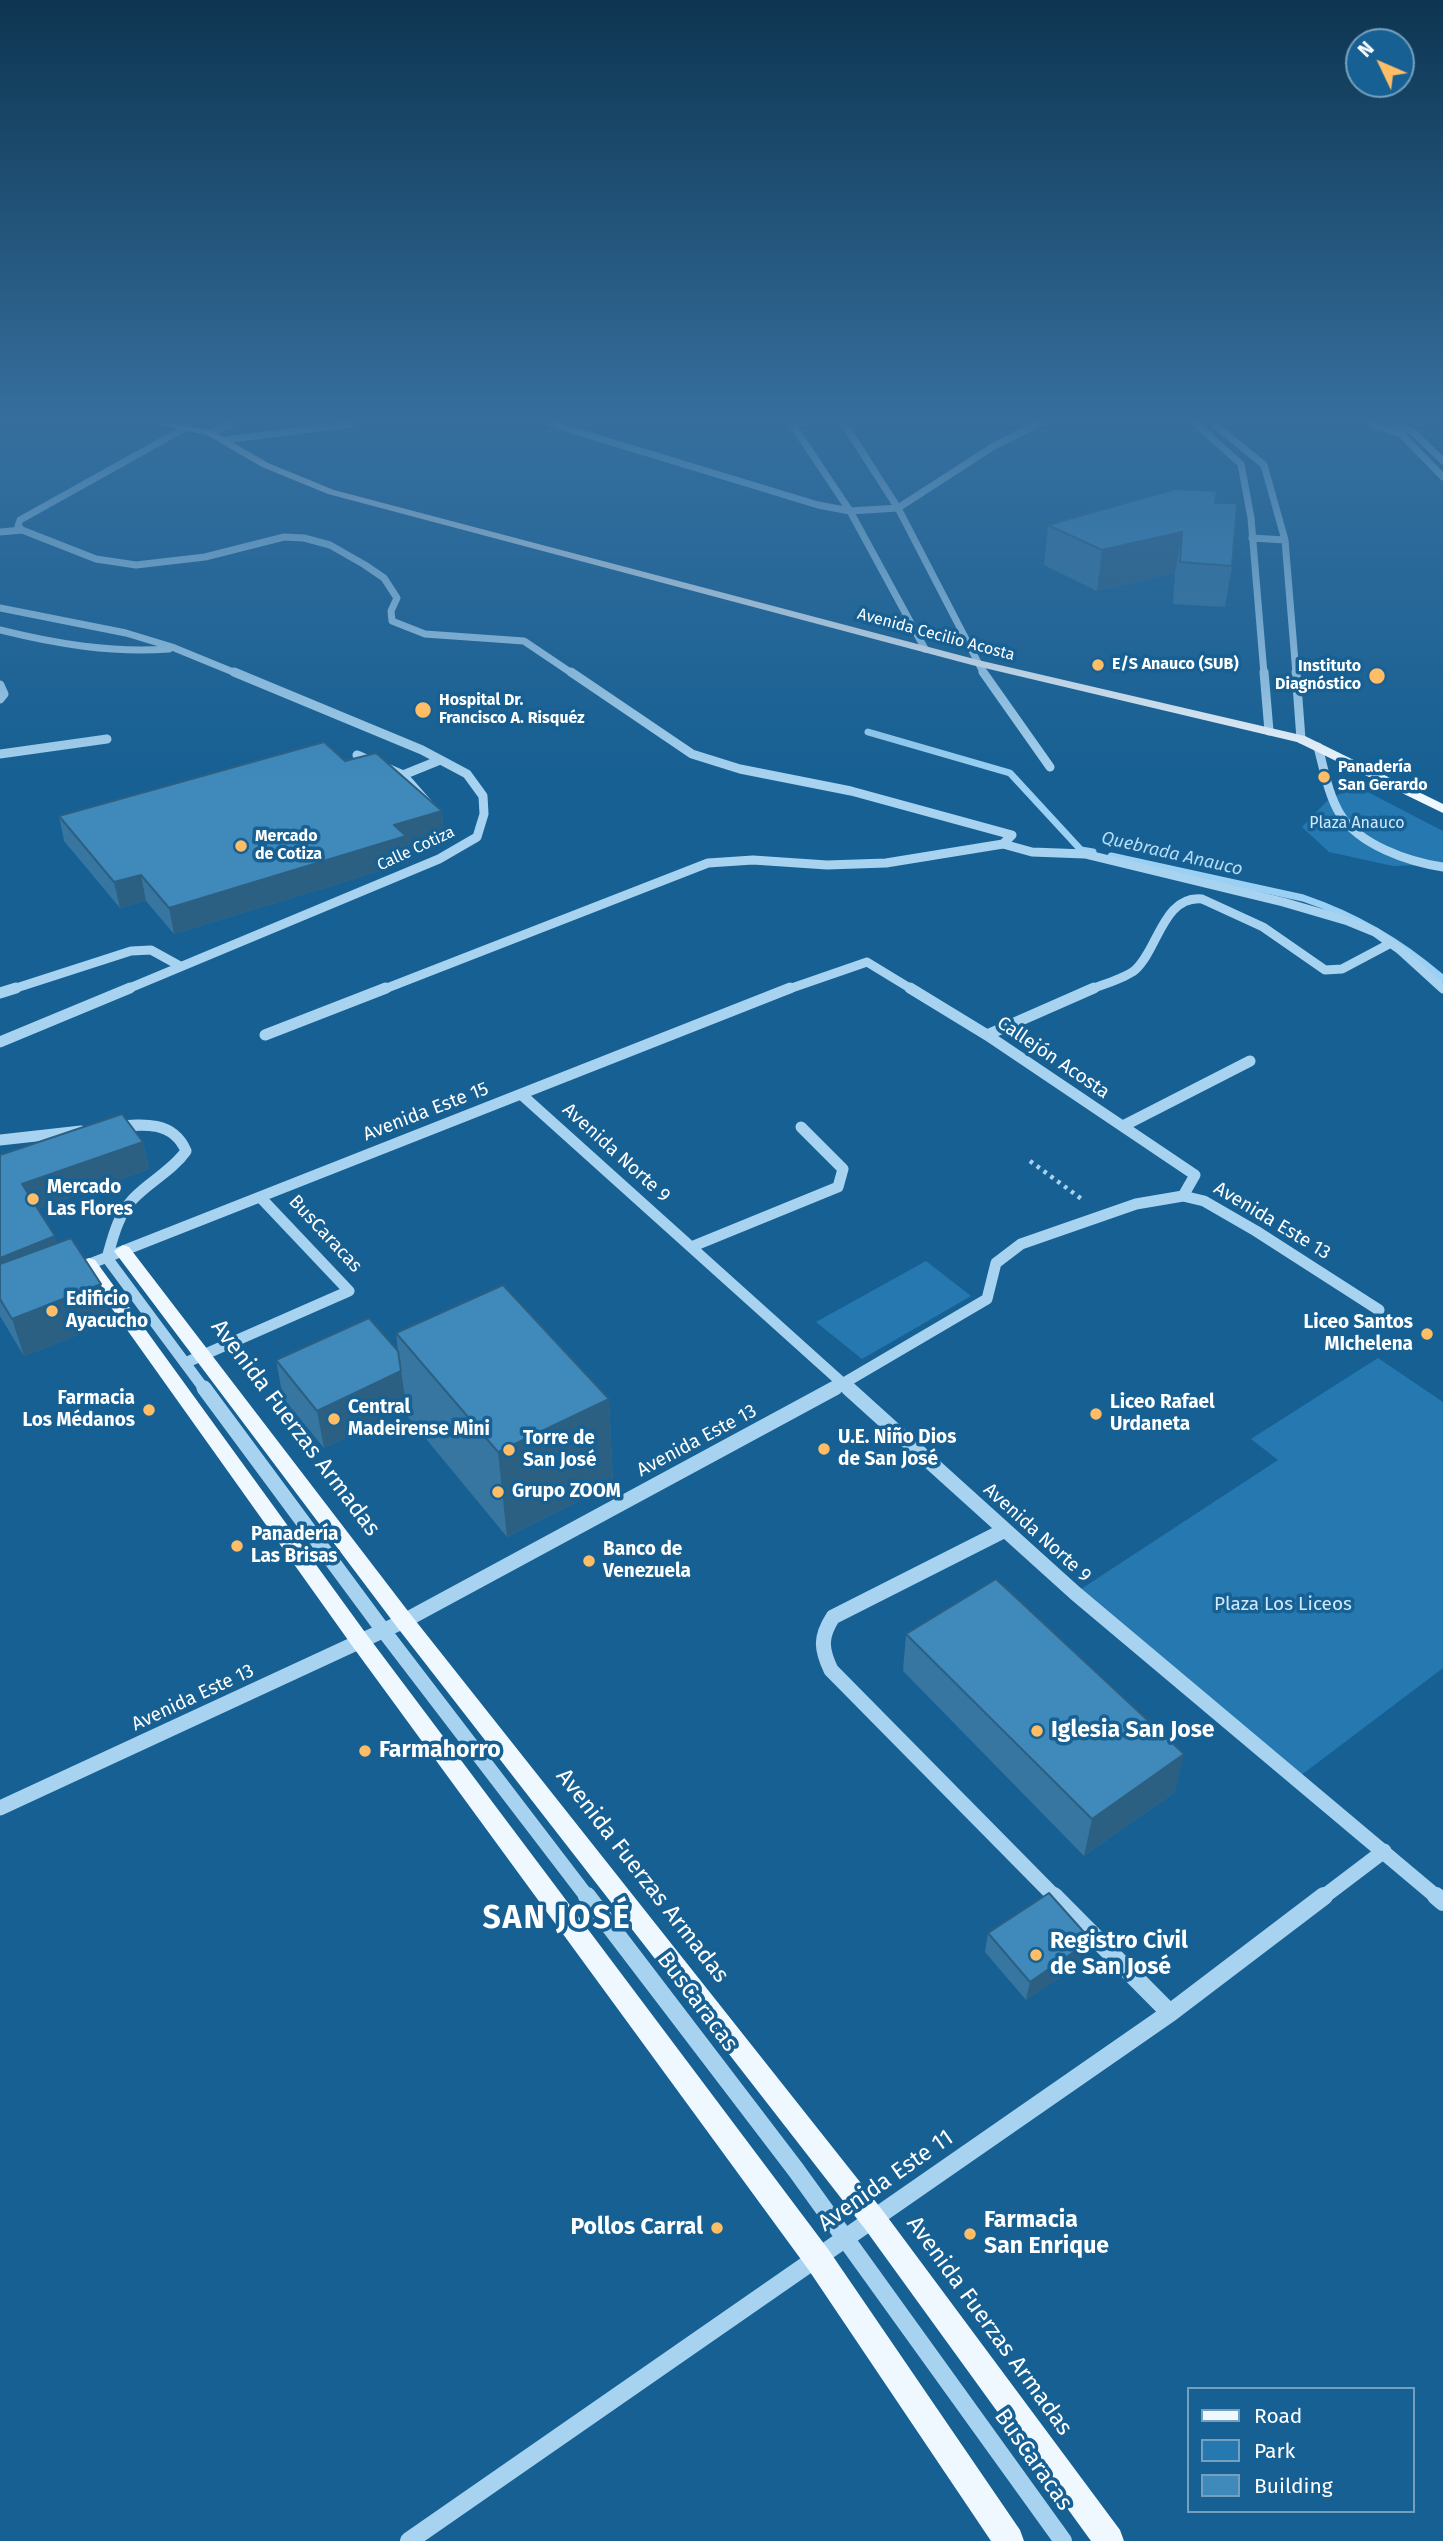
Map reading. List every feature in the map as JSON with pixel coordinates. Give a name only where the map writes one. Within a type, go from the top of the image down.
[{"type":"main road","name":"Avenida Cecilio Acosta","points":[[522,543],[976,663],[1301,739],[1443,809]]},
{"type":"main road","name":"Avenida Fuerzas Armadas","points":[[107,1258],[193,1359],[394,1626],[874,2220],[1109,2541]]},
{"type":"main road","points":[[107,1258],[360,1641],[818,2259],[1009,2541]]},
{"type":"street","points":[[54,543],[96,559],[136,565],[205,557],[262,543]]},
{"type":"street","points":[[323,543],[384,578],[397,598],[391,611],[392,621],[405,627],[425,634],[524,641],[692,754],[740,769],[850,791],[1012,835],[1003,844]]},
{"type":"street","points":[[867,543],[925,649]]},
{"type":"street","points":[[915,543],[976,663],[1050,767]]},
{"type":"street","points":[[1252,543],[1269,731]]},
{"type":"street","points":[[1285,543],[1301,739]]},
{"type":"street","name":"Calle Cotiza","points":[[0,608],[126,633],[176,649],[283,691],[467,774],[483,796],[484,814],[477,837],[439,859],[0,1042]]},
{"type":"street","points":[[0,630],[43,641],[119,653],[176,649]]},
{"type":"street","points":[[0,685],[4,694],[0,699]]},
{"type":"street","points":[[0,754],[107,739]]},
{"type":"street","points":[[1318,747],[1342,817],[1362,835],[1400,855],[1443,867]]},
{"type":"street","points":[[357,755],[403,775],[422,794],[437,816]]},
{"type":"street","points":[[403,775],[440,760]]},
{"type":"street","points":[[265,1035],[708,863],[753,860],[827,865],[886,863],[1003,844],[1032,852],[1085,854],[1283,902],[1348,922],[1375,932],[1391,943],[1443,989]]},
{"type":"street","points":[[987,1035],[1135,970],[1175,907],[1192,898],[1202,899],[1262,927],[1291,944],[1325,970],[1342,969],[1391,943]]},
{"type":"street","points":[[0,993],[131,951],[151,950],[180,966]]},
{"type":"street","name":"Callejón Acosta","points":[[867,962],[987,1035],[1195,1175],[1183,1196]]},
{"type":"street","name":"Avenida Este 15","points":[[64,1274],[818,977],[867,962]]},
{"type":"street","points":[[1123,1126],[1250,1060]]},
{"type":"street","name":"Avenida Norte 9","points":[[522,1095],[1075,1593],[1443,1902]]},
{"type":"street","points":[[106,1128],[146,1123],[161,1126],[175,1133],[184,1143],[186,1152],[178,1163],[132,1199],[119,1221],[107,1258]]},
{"type":"street","points":[[691,1247],[820,1196],[838,1186],[842,1169],[801,1127]]},
{"type":"street","points":[[0,1140],[93,1129]]},
{"type":"street","name":"Avenida Este 13","points":[[0,1808],[394,1626],[843,1384],[987,1299],[996,1263],[1021,1244],[1136,1204],[1183,1196],[1204,1201],[1256,1231],[1379,1310]]},
{"type":"street","name":"BusCaracas","points":[[193,1359],[349,1291],[261,1198]]},
{"type":"street","points":[[1005,1530],[833,1617],[822,1632],[820,1649],[831,1670],[1170,2013]]},
{"type":"street","name":"BusCaracas","points":[[394,1626],[847,2238],[1063,2541]]},
{"type":"street","name":"Avenida Este 11","points":[[409,2541],[1170,2013],[1384,1851]]},
{"type":"path","points":[[1030,1161],[1104,1215]]},
{"type":"green space","name":"Plaza Anauco","points":[[1356,786],[1443,831],[1443,864],[1393,866],[1329,852],[1302,827],[1328,800]]},
{"type":"green space","points":[[926,1261],[971,1296],[862,1359],[816,1322]]},
{"type":"green space","name":"Plaza Los Liceos","points":[[1378,1358],[1443,1402],[1443,1668],[1296,1779],[1075,1593],[1278,1460],[1251,1439]]},
{"type":"building","points":[[1086,543],[1135,543],[1102,550]]},
{"type":"building","points":[[1181,543],[1234,543],[1232,566],[1180,562]]},
{"type":"building","name":"Mercado de Cotiza","points":[[324,742],[345,761],[376,753],[442,811],[394,825],[406,836],[169,908],[141,875],[114,882],[59,816]]},
{"type":"building","points":[[122,1114],[143,1142],[22,1184],[55,1236],[0,1258],[0,1155]]},
{"type":"building","points":[[71,1238],[101,1284],[12,1319],[0,1299],[0,1264]]},
{"type":"building","points":[[503,1285],[609,1399],[498,1452],[396,1333]]},
{"type":"building","points":[[369,1318],[398,1351],[401,1371],[317,1411],[276,1360]]},
{"type":"building","name":"Iglesia San Jose","points":[[996,1579],[1184,1754],[1092,1819],[906,1634]]},
{"type":"building","name":"Registro Civil de San José","points":[[1049,1893],[1091,1940],[1030,1982],[988,1933]]},
{"type":"waterway","name":"Quebrada Anauco","points":[[868,732],[1010,773],[1081,850],[1093,852]]},
{"type":"waterway","name":"Quebrada Anauco","points":[[1111,856],[1303,898],[1323,905],[1377,931],[1411,953],[1443,979]]},
{"type":"place","name":"E/S Anauco (SUB)","points":[[1098,665]]},
{"type":"place","name":"Instituto Diagnóstico","points":[[1377,676]]},
{"type":"place","name":"Hospital Dr. Francisco A. Risquéz","points":[[423,710]]},
{"type":"place","name":"Panadería San Gerardo","points":[[1324,777]]},
{"type":"place","name":"Mercado de Cotiza","points":[[241,846]]},
{"type":"place","name":"Mercado Las Flores","points":[[33,1199]]},
{"type":"place","name":"Edificio Ayacucho","points":[[52,1311]]},
{"type":"place","name":"Liceo Santos MIchelena","points":[[1427,1334]]},
{"type":"place","name":"Farmacia Los Médanos","points":[[149,1410]]},
{"type":"place","name":"Liceo Rafael Urdaneta","points":[[1096,1414]]},
{"type":"place","name":"Central Madeirense Mini","points":[[334,1419]]},
{"type":"place","name":"U.E. Niño Dios de San José","points":[[824,1449]]},
{"type":"place","name":"Torre de San José","points":[[509,1450]]},
{"type":"place","name":"Grupo ZOOM","points":[[498,1492]]},
{"type":"place","name":"Panadería Las Brisas","points":[[237,1546]]},
{"type":"place","name":"Banco de Venezuela","points":[[589,1561]]},
{"type":"place","name":"Iglesia San Jose","points":[[1037,1731]]},
{"type":"place","name":"Farmahorro","points":[[365,1751]]},
{"type":"place","name":"Registro Civil de San José","points":[[1036,1955]]},
{"type":"place","name":"Pollos Carral","points":[[717,2228]]},
{"type":"place","name":"Farmacia San Enrique","points":[[970,2234]]},
{"type":"district","name":"SAN JOSÉ","points":[[557,1919]]}]
